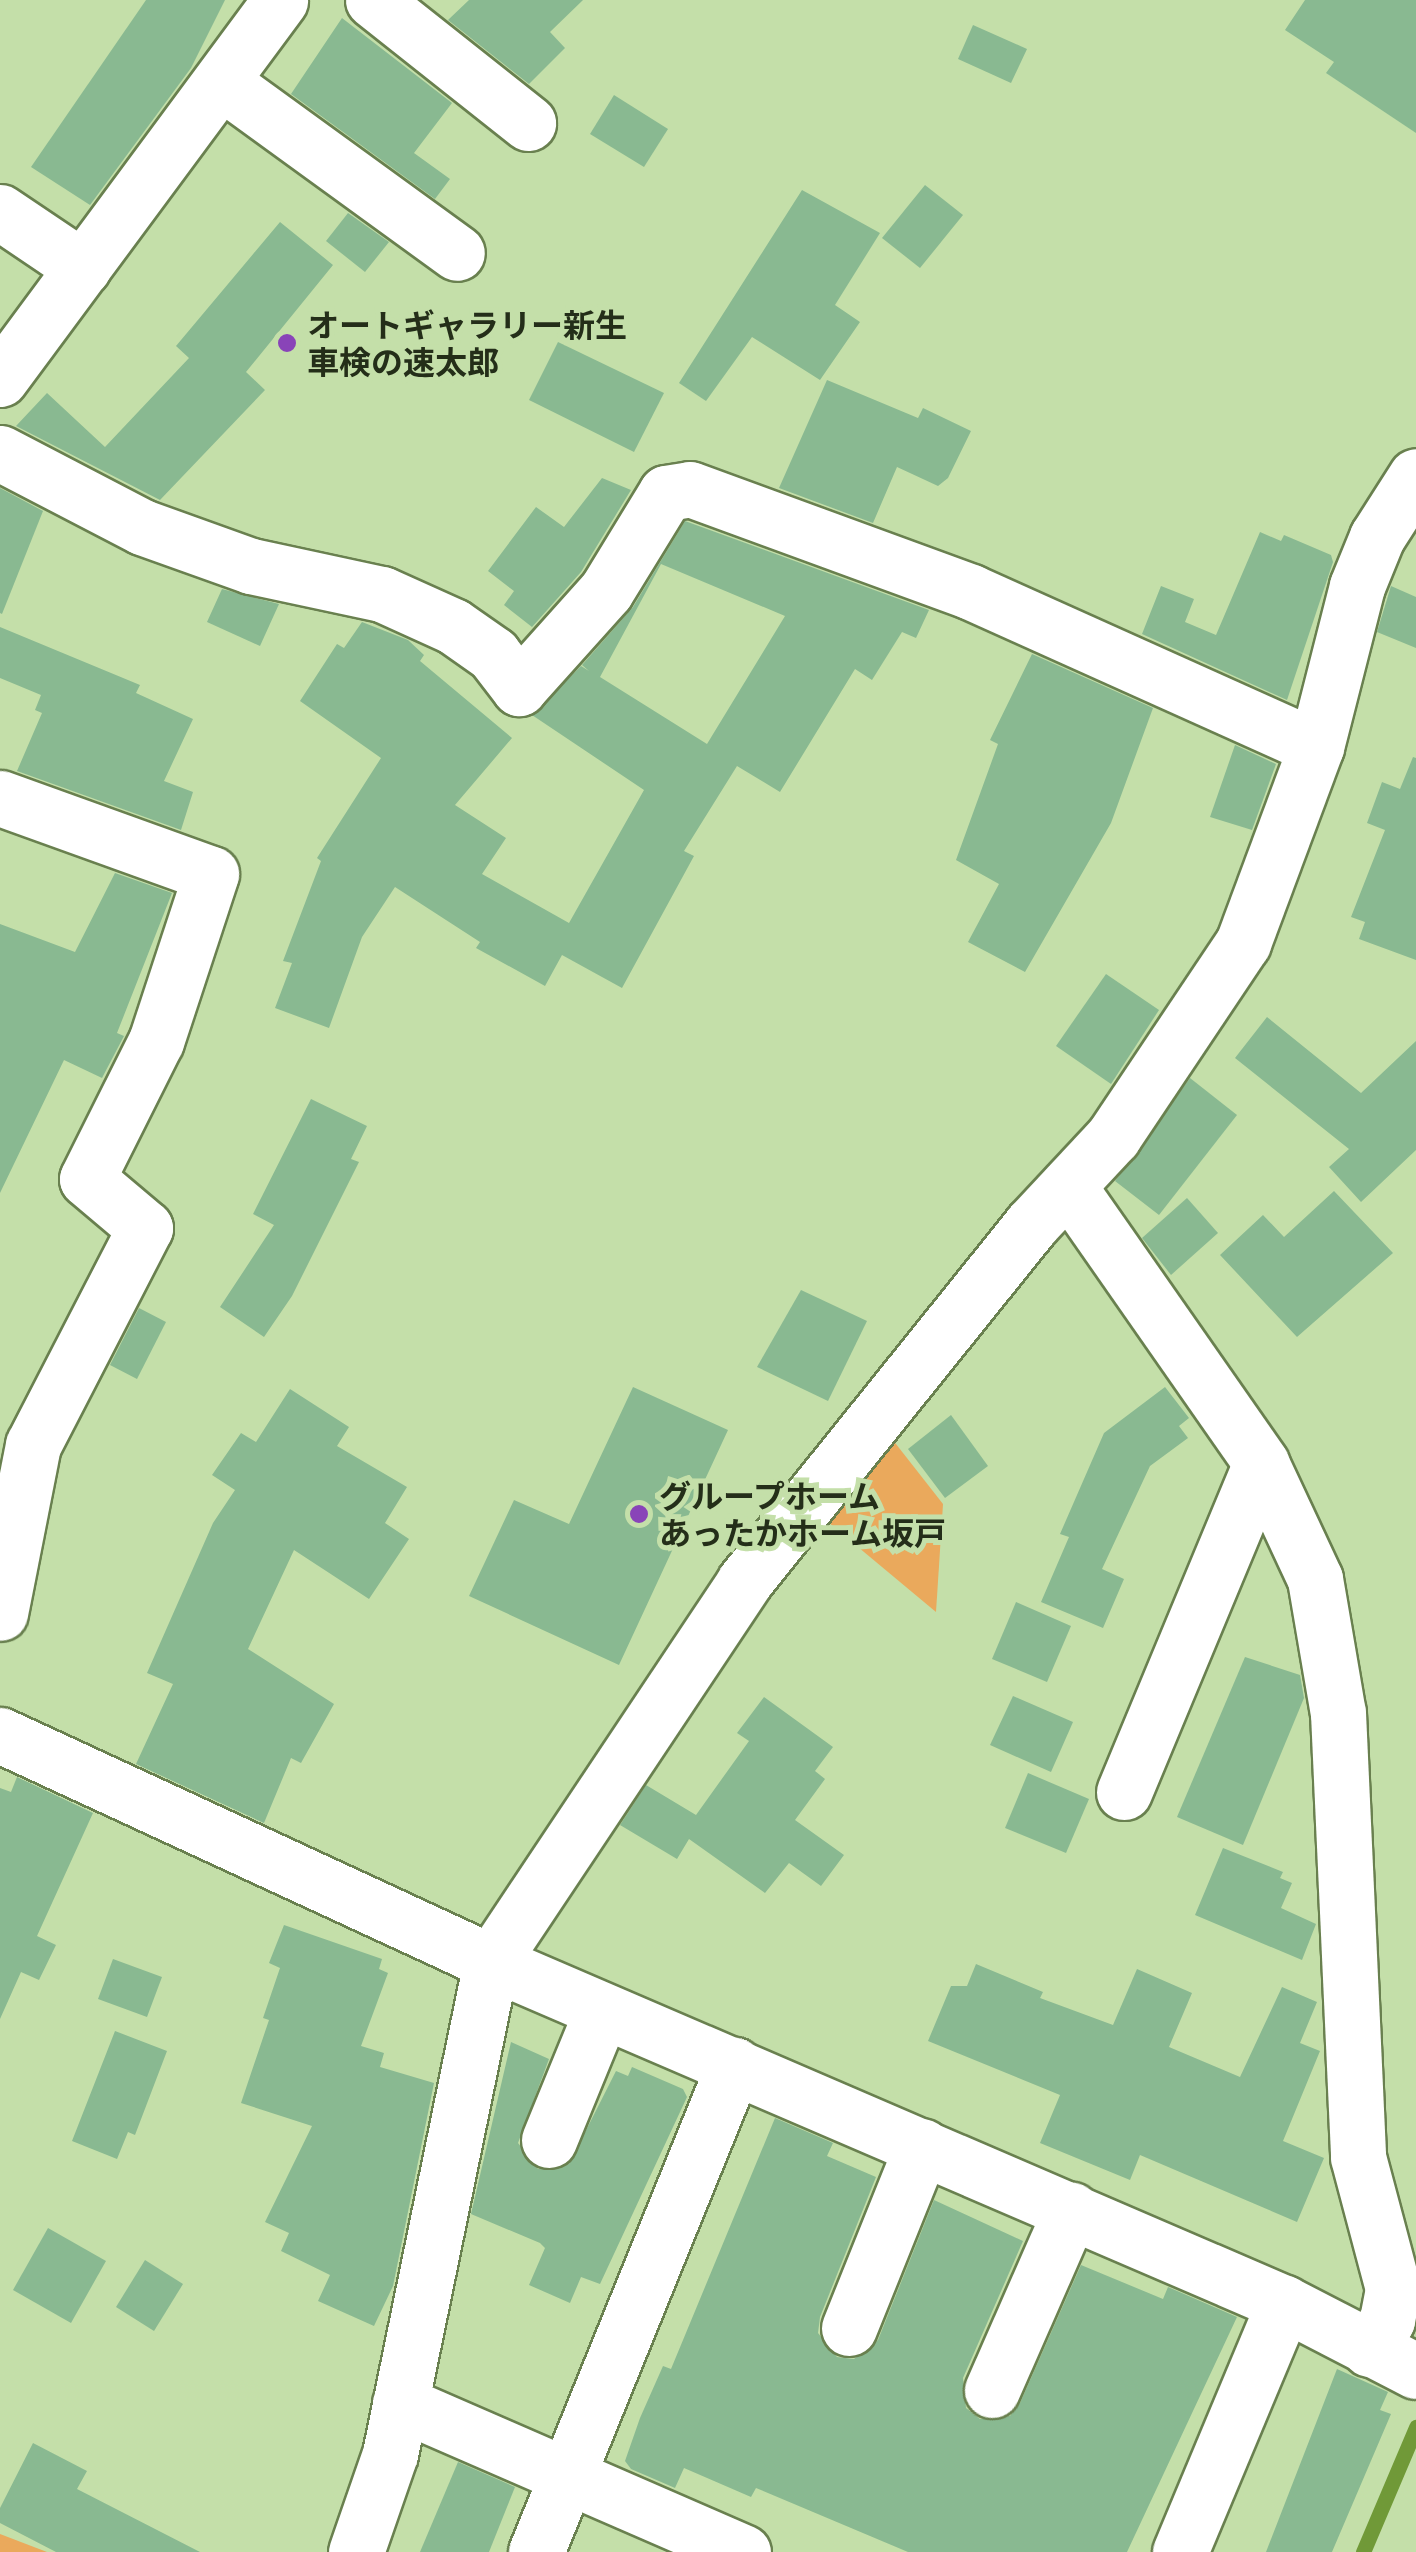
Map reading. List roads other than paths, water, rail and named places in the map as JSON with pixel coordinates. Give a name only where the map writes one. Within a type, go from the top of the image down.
[{"type":"street","points":[[0,379],[280,0]]},
{"type":"street","points":[[374,0],[528,123]]},
{"type":"street","points":[[223,82],[457,253]]},
{"type":"street","points":[[0,212],[84,268]]},
{"type":"street","points":[[0,453],[142,527],[251,566],[382,594],[453,626],[493,654],[519,688],[606,591],[666,493],[690,489],[972,592],[1316,747]]},
{"type":"street","points":[[356,2552],[400,2403],[490,1962],[744,1582],[1068,1186],[1112,1138],[1243,943],[1316,747],[1357,586],[1376,537],[1416,476]]},
{"type":"street","points":[[0,798],[211,874],[156,1041],[87,1179],[145,1228],[34,1445],[0,1613]]},
{"type":"street","points":[[1068,1186],[1262,1462],[1314,1579],[1338,1713],[1351,2092],[1358,2157],[1393,2289],[1386,2320],[1392,2360]]},
{"type":"street","points":[[1124,1792],[1262,1462]]},
{"type":"street","points":[[0,1735],[490,1962],[1284,2304],[1392,2360]]},
{"type":"street","points":[[549,2140],[602,2011]]},
{"type":"street","points":[[536,2552],[734,2065]]},
{"type":"street","points":[[850,2328],[922,2146]]},
{"type":"street","points":[[992,2390],[1071,2210]]},
{"type":"street","points":[[1180,2552],[1284,2304]]},
{"type":"street","points":[[400,2403],[568,2472],[743,2552]]},
{"type":"waterway","points":[[1363,2552],[1416,2427]]},
{"type":"place","name":"オートギャラリー新生 車検の速太郎","points":[[287,343]]},
{"type":"place","name":"グループホーム あったかホーム坂戸","points":[[639,1514]]}]
